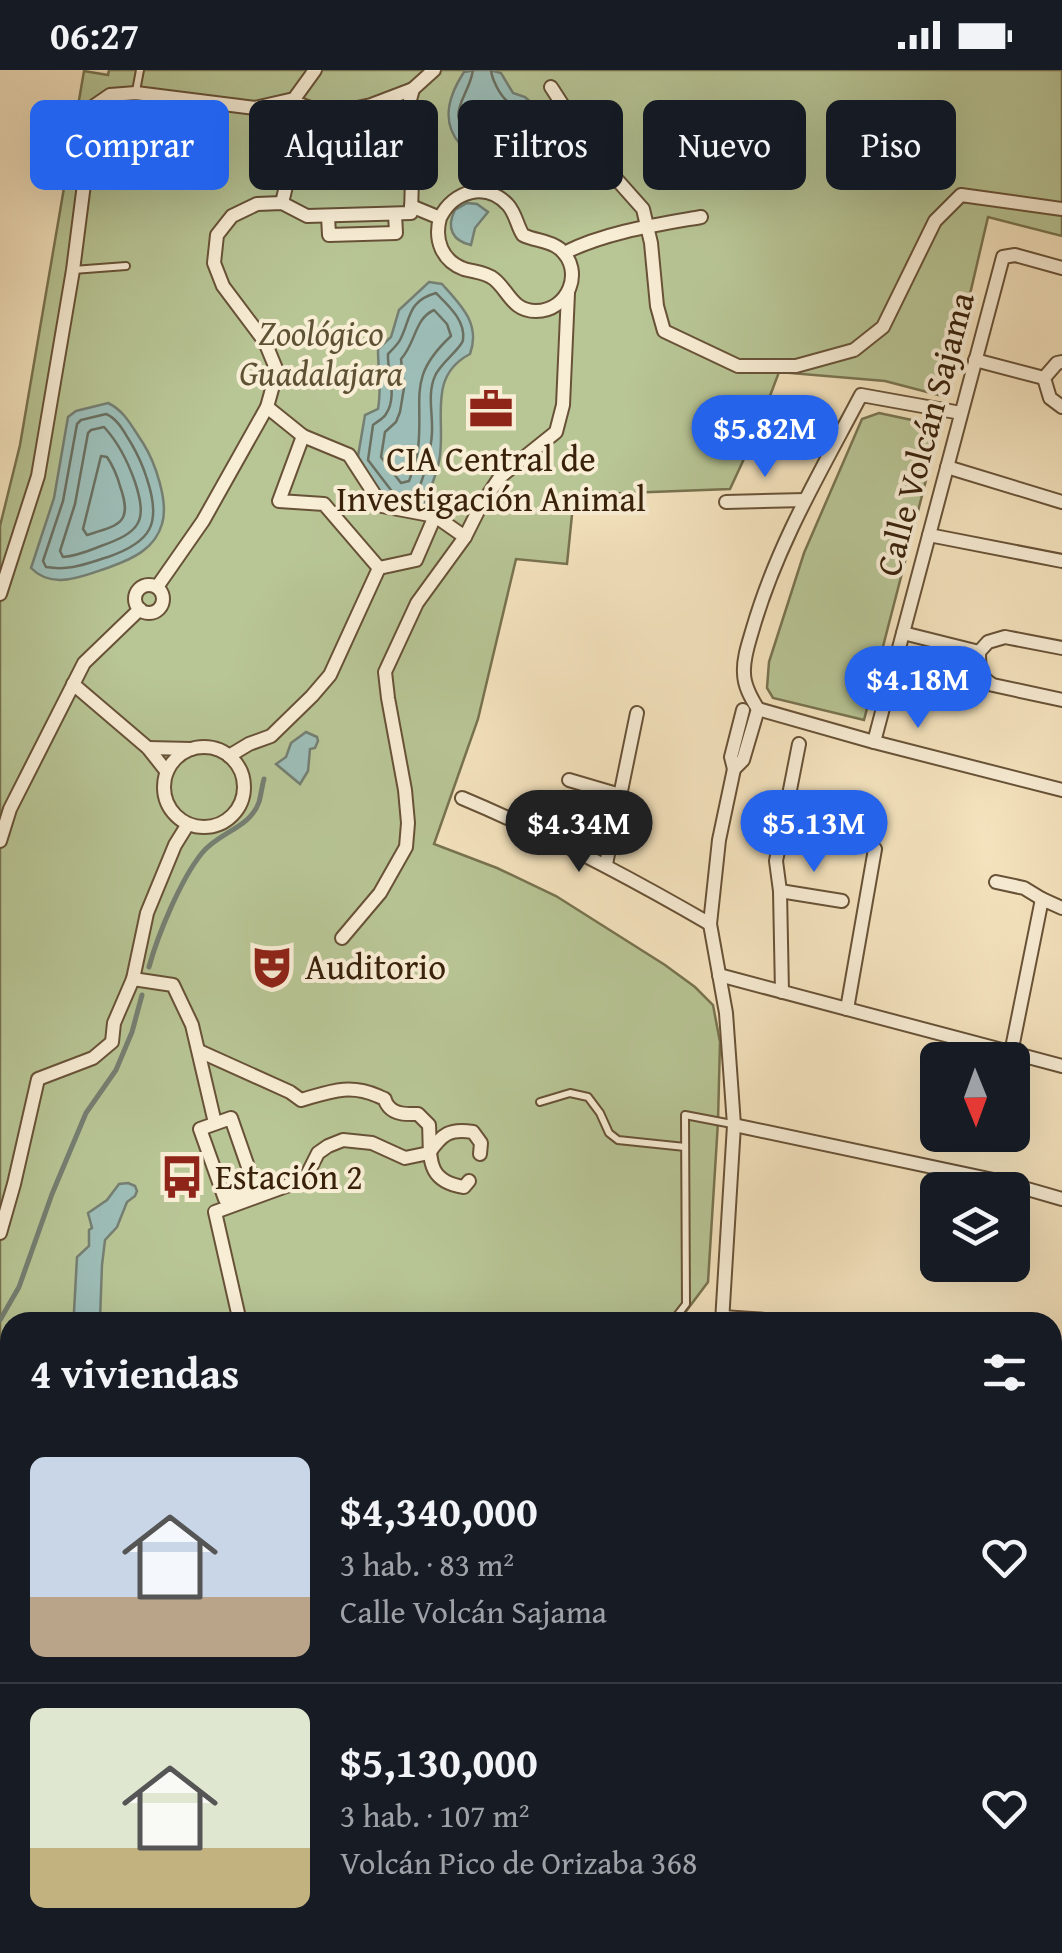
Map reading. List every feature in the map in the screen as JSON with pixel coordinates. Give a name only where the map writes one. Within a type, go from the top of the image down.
[{"type":"street","points":[[0,594],[38,476],[73,270],[94,106],[110,95],[136,93],[255,108],[294,99],[315,70]]},
{"type":"street","points":[[384,100],[413,89],[434,70]]},
{"type":"street","points":[[551,87],[594,156],[643,209],[656,275],[656,306],[664,331],[738,366],[796,366],[854,350],[883,327],[936,221],[960,195],[1062,209]]},
{"type":"street","points":[[157,586],[203,521],[267,407],[278,371],[266,342],[224,286],[214,263],[217,235],[232,216],[257,204],[282,203],[307,216],[411,213],[413,143],[406,111],[413,89]]},
{"type":"street","points":[[282,203],[285,190]]},
{"type":"street","points":[[342,938],[380,893],[406,847],[406,806],[385,672],[418,603],[465,536],[480,507],[500,477],[556,432],[562,405],[572,273],[564,253],[554,245],[524,235],[508,205],[498,196],[478,191],[449,203],[440,218],[438,240],[456,265],[492,276],[520,307],[549,309],[568,292]]},
{"type":"street","points":[[411,206],[440,218]]},
{"type":"street","points":[[564,253],[648,226],[700,217]]},
{"type":"street","name":"Calle Volcán Sajama","points":[[874,742],[1003,256],[1015,255],[1062,268]]},
{"type":"street","points":[[975,360],[1044,378]]},
{"type":"street","points":[[1044,378],[1062,362]]},
{"type":"street","points":[[1044,378],[1050,398],[1062,407]]},
{"type":"street","name":"Calle Volcán Sajama","points":[[710,924],[719,840],[734,769],[731,757],[751,706],[743,671],[746,654],[766,584],[805,500],[862,396],[961,413]]},
{"type":"street","points":[[267,407],[303,436],[349,455],[382,506],[435,516],[465,536]]},
{"type":"street","points":[[303,436],[279,500],[324,504],[380,568]]},
{"type":"street","points":[[947,468],[1062,502]]},
{"type":"street","points":[[726,502],[805,500]]},
{"type":"street","points":[[380,568],[416,560],[435,516]]},
{"type":"street","points":[[929,535],[1062,561]]},
{"type":"street","points":[[230,756],[270,736],[330,675],[380,568]]},
{"type":"street","points":[[148,584],[157,586],[164,598],[161,606],[154,612],[140,609],[137,592],[148,584]]},
{"type":"street","points":[[0,841],[10,809],[84,663],[140,609]]},
{"type":"street","points":[[903,634],[979,652]]},
{"type":"street","points":[[1062,648],[1005,637],[988,642],[979,652],[979,670],[993,686],[1062,700]]},
{"type":"street","points":[[74,684],[148,748],[168,772]]},
{"type":"street","points":[[751,706],[1062,790]]},
{"type":"street","points":[[606,864],[637,712]]},
{"type":"street","points":[[782,992],[776,861],[799,744]]},
{"type":"street","points":[[148,748],[207,748],[230,756],[243,778],[244,790],[234,813],[213,826],[188,824],[178,817],[170,807],[164,784],[174,762],[194,749]]},
{"type":"street","points":[[569,780],[620,796]]},
{"type":"street","points":[[462,798],[606,864],[710,924],[726,1014],[734,1125],[722,1312]]},
{"type":"street","points":[[788,799],[862,813]]},
{"type":"street","points":[[0,1233],[38,1079],[93,1058],[112,1042],[114,1023],[133,979],[147,913],[175,845],[188,824]]},
{"type":"street","points":[[847,1009],[875,849]]},
{"type":"street","points":[[996,882],[1024,888],[1062,908]]},
{"type":"street","points":[[780,890],[842,901]]},
{"type":"street","points":[[1013,1042],[1042,899]]},
{"type":"street","points":[[719,976],[973,1042]]},
{"type":"street","points":[[133,979],[174,985],[200,1051],[215,1123]]},
{"type":"street","points":[[200,1051],[301,1100],[329,1090],[366,1091],[384,1098],[398,1113],[418,1114],[430,1125],[432,1168],[450,1185],[464,1187],[469,1181]]},
{"type":"street","points":[[1030,1057],[1062,1066]]},
{"type":"street","points":[[238,1312],[215,1212],[242,1197],[255,1188],[231,1118],[200,1128],[225,1198],[242,1197],[300,1182],[318,1153],[342,1140],[372,1144],[406,1158],[429,1153],[438,1140],[458,1130],[473,1132],[481,1143],[480,1154]]},
{"type":"street","points":[[734,1125],[1003,1182],[1062,1199]]},
{"type":"lane","points":[[136,93],[140,70]]},
{"type":"lane","points":[[73,270],[126,266]]},
{"type":"lane","points":[[540,1102],[570,1094],[588,1097],[608,1133],[618,1140],[684,1147]]},
{"type":"lane","points":[[680,1312],[686,1304],[685,1116],[734,1125]]},
{"type":"green space","name":"Zoológico Guadalajara","points":[[109,70],[1062,70],[1062,236],[988,217],[946,397],[885,381],[779,372],[730,489],[574,495],[567,564],[516,559],[478,719],[434,844],[556,896],[665,965],[713,1005],[720,1042],[708,1282],[686,1312],[0,1312],[0,526],[20,445],[64,190],[229,190],[229,100],[79,100],[84,71],[108,75]]},
{"type":"green space","points":[[879,413],[940,426],[864,720],[773,698],[767,688],[769,662],[804,553],[862,419]]},
{"type":"water","points":[[490,70],[501,73],[513,93],[528,100],[458,100],[458,141],[449,117],[454,90],[464,72]]},
{"type":"water","points":[[467,203],[477,204],[488,212],[475,228],[471,245],[455,237],[451,227],[455,210]]},
{"type":"water","points":[[429,282],[442,284],[462,307],[471,324],[473,343],[470,354],[457,363],[443,386],[439,462],[423,509],[387,503],[357,462],[365,415],[378,409],[378,349],[391,337],[399,310]]},
{"type":"water","points":[[108,403],[128,420],[152,461],[162,494],[164,515],[159,533],[142,552],[126,560],[80,577],[49,579],[31,568],[54,498],[68,417],[76,411]]},
{"type":"water","points":[[306,732],[318,741],[310,749],[308,771],[300,784],[276,764],[286,757],[291,743]]},
{"type":"water","points":[[128,1183],[137,1191],[105,1240],[100,1312],[74,1312],[77,1257],[89,1246],[92,1228],[88,1213],[107,1200],[119,1184]]},
{"type":"waterway","points":[[149,967],[186,877],[209,846],[255,811],[264,779]]},
{"type":"waterway","points":[[5,1312],[19,1287],[86,1113],[116,1070],[142,995]]},
{"type":"place","name":"CIA Central de Investigación Animal","points":[[491,409]]},
{"type":"place","name":"Auditorio","points":[[272,967]]},
{"type":"place","name":"Estación 2","points":[[182,1177]]}]
